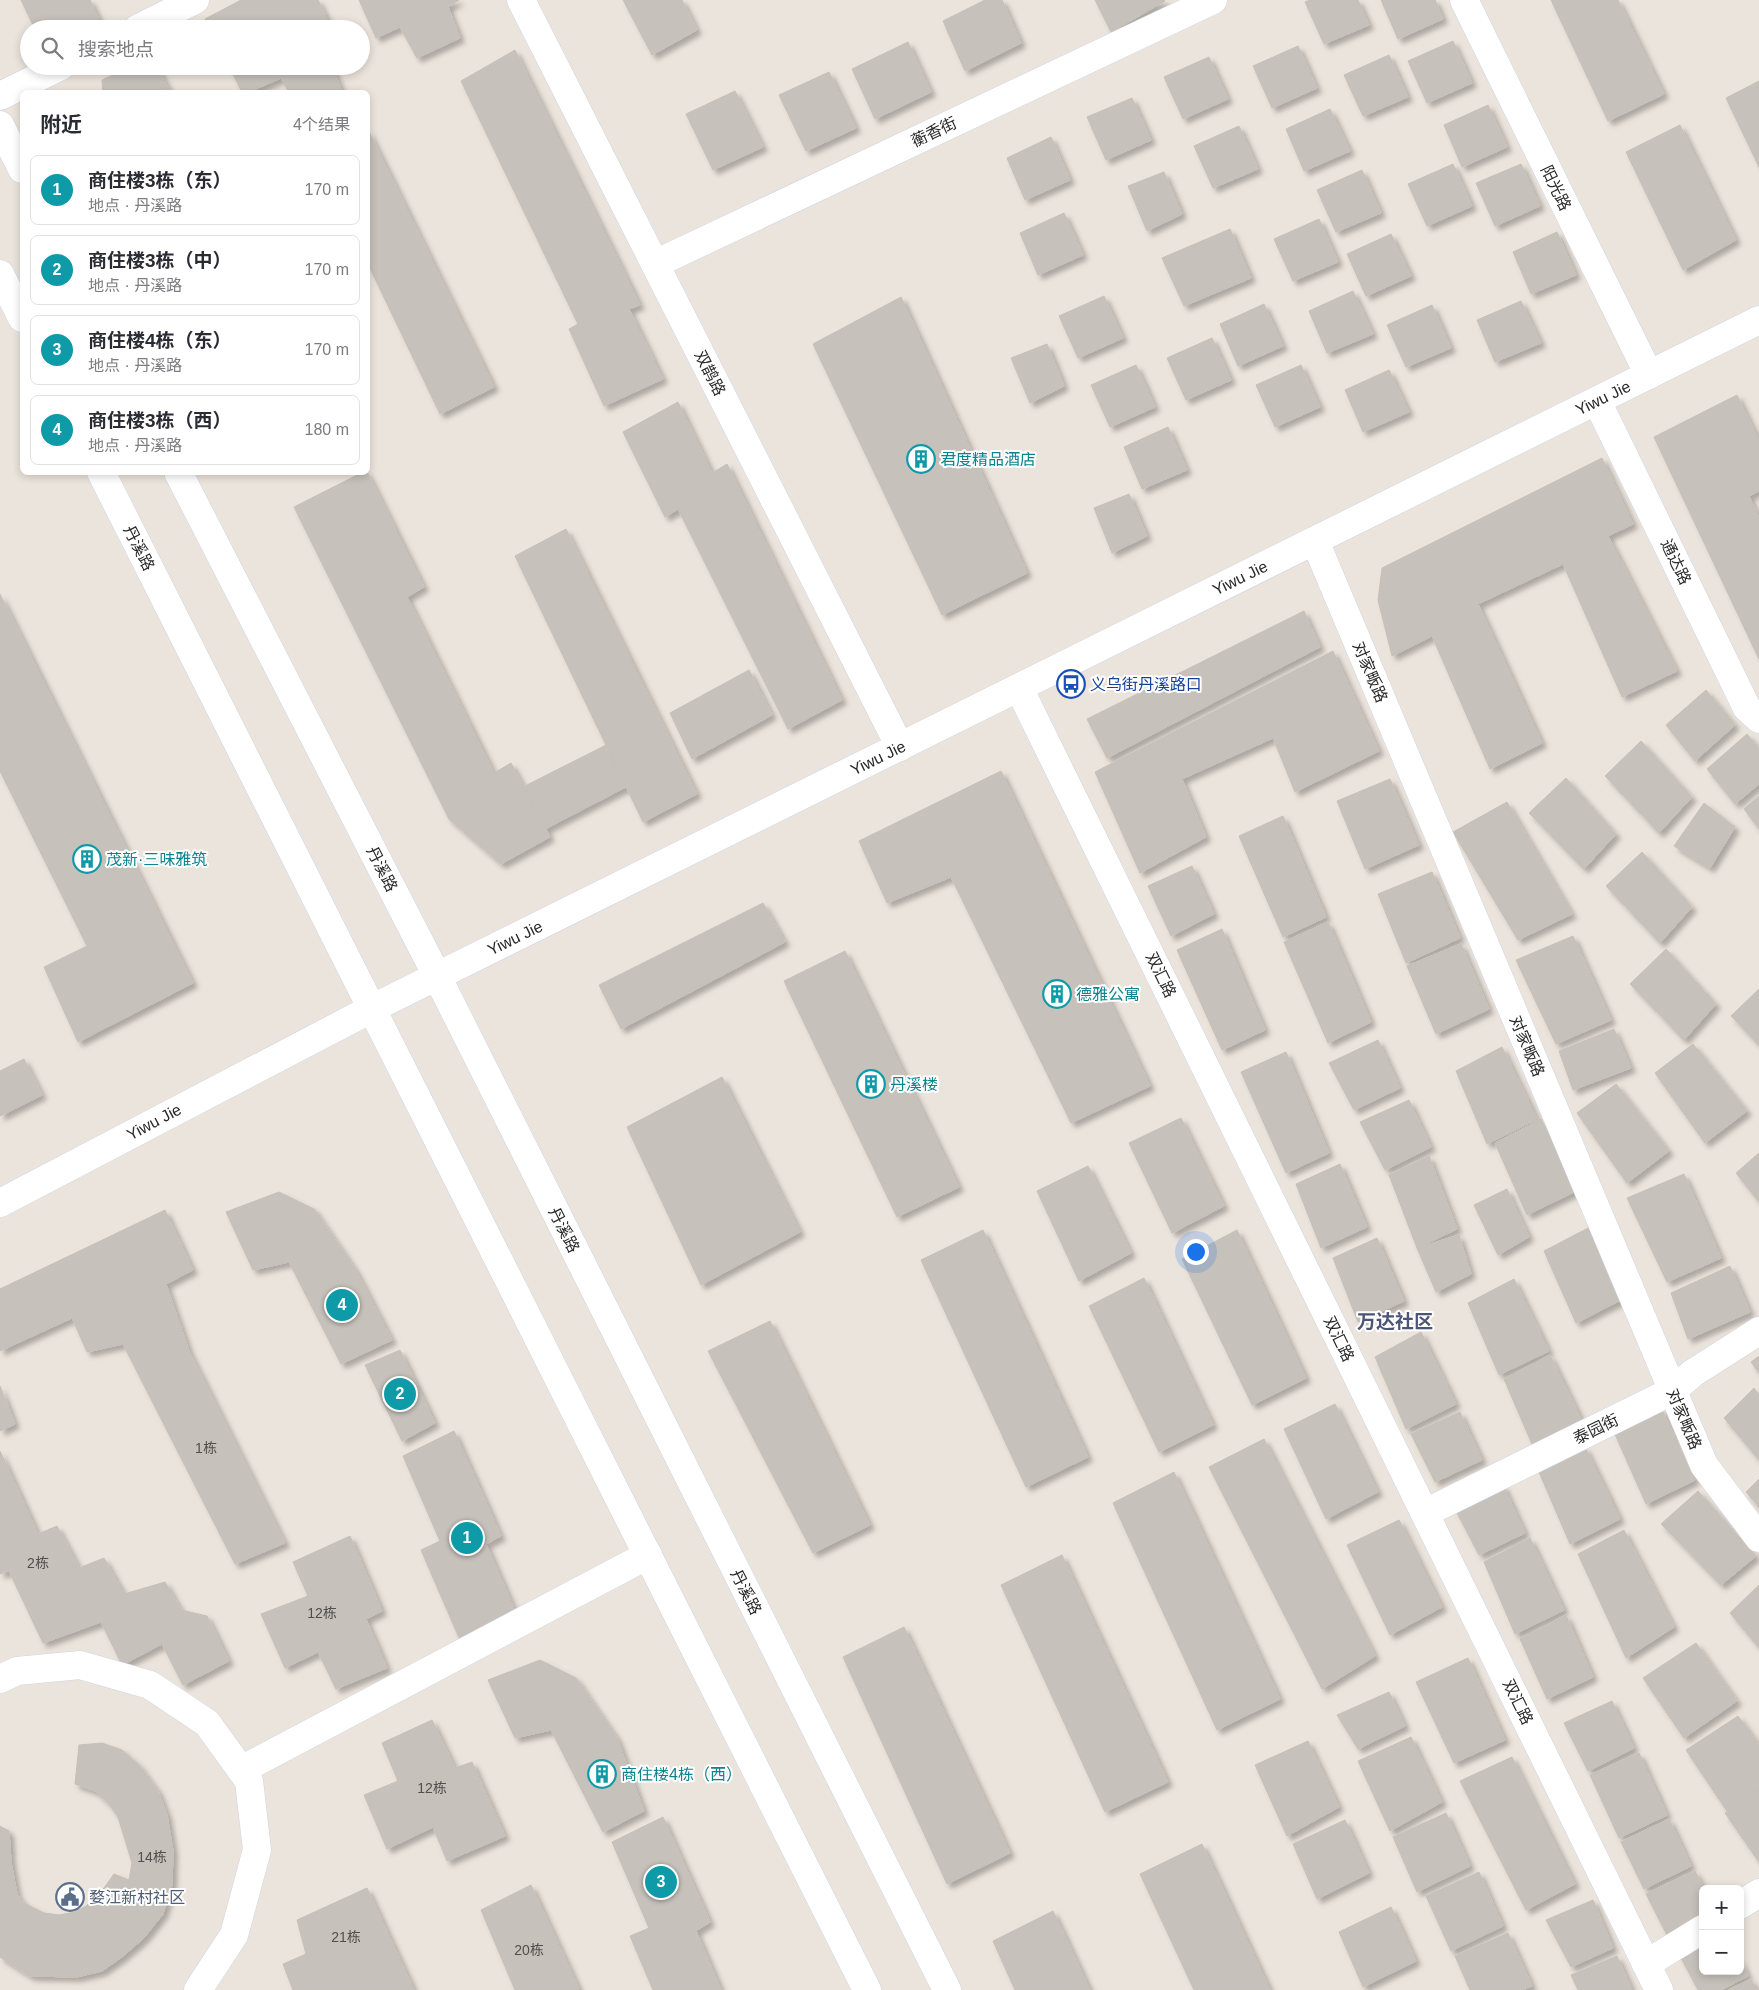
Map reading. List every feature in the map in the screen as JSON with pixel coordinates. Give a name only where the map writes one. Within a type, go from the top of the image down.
[{"type":"street","points":[[156,20],[195,0]]},
{"type":"street","name":"双鹊路","points":[[521,0],[900,746]]},
{"type":"street","name":"蘅香街","points":[[655,264],[1213,0]]},
{"type":"street","name":"阳光路","points":[[1464,0],[1649,375]]},
{"type":"street","points":[[0,96],[43,75]]},
{"type":"street","points":[[0,126],[20,165]]},
{"type":"street","points":[[0,274],[20,314]]},
{"type":"street","name":"Yiwu Jie","points":[[0,1203],[372,1008],[1759,320]]},
{"type":"street","name":"通达路","points":[[1597,401],[1747,708],[1759,719]]},
{"type":"street","name":"丹溪路","points":[[103,475],[866,1990]]},
{"type":"street","name":"丹溪路","points":[[180,475],[437,976],[947,1990]]},
{"type":"street","name":"对家畈路","points":[[1315,541],[1704,1465],[1759,1538]]},
{"type":"street","name":"双汇路","points":[[1019,688],[1659,1990]]},
{"type":"street","name":"泰园街","points":[[1425,1513],[1672,1391],[1693,1373],[1759,1331]]},
{"type":"street","points":[[241,1770],[648,1555]]},
{"type":"street","points":[[0,1679],[17,1671],[80,1665],[150,1685],[207,1723],[249,1781],[257,1850],[234,1934],[198,1990]]},
{"type":"street","points":[[1744,1902],[1759,1893]]},
{"type":"street","points":[[1646,1964],[1700,1930]]},
{"type":"building","points":[[21,0],[90,0],[99,19],[97,20],[31,20]]},
{"type":"building","points":[[241,0],[318,0],[328,20],[206,20]]},
{"type":"building","points":[[359,0],[459,0],[448,7],[460,38],[417,58],[400,27],[376,38],[370,20],[368,20]]},
{"type":"building","points":[[623,0],[682,0],[697,30],[652,55]]},
{"type":"building","points":[[985,0],[1002,0],[1021,43],[965,71],[943,21]]},
{"type":"building","points":[[1095,0],[1164,0],[1165,1],[1111,32]]},
{"type":"building","points":[[1310,0],[1358,0],[1369,25],[1324,44],[1305,2]]},
{"type":"building","points":[[1381,0],[1435,0],[1443,19],[1398,39]]},
{"type":"building","points":[[1551,0],[1618,0],[1664,94],[1608,121]]},
{"type":"building","points":[[1453,41],[1472,83],[1427,103],[1408,61]]},
{"type":"building","points":[[908,42],[931,92],[875,119],[852,69]]},
{"type":"building","points":[[1298,46],[1317,88],[1272,108],[1253,66]]},
{"type":"building","points":[[515,50],[640,305],[629,309],[663,379],[604,406],[569,329],[578,324],[461,81]]},
{"type":"building","points":[[1389,55],[1408,97],[1363,116],[1344,75]]},
{"type":"building","points":[[1209,57],[1228,99],[1183,119],[1164,77]]},
{"type":"building","points":[[829,72],[856,128],[806,151],[779,95]]},
{"type":"building","points":[[113,75],[162,75],[169,90],[103,90],[102,80]]},
{"type":"building","points":[[234,75],[336,75],[341,89],[288,90],[281,78],[254,90],[241,90]]},
{"type":"building","points":[[1759,81],[1759,167],[1726,98]]},
{"type":"building","points":[[735,91],[763,147],[713,170],[686,114]]},
{"type":"building","points":[[1132,98],[1151,140],[1106,160],[1087,117]]},
{"type":"building","points":[[1488,105],[1507,147],[1462,167],[1444,125]]},
{"type":"building","points":[[1330,109],[1350,151],[1304,171],[1286,129]]},
{"type":"building","points":[[1680,125],[1736,240],[1683,270],[1626,152]]},
{"type":"building","points":[[1239,126],[1258,169],[1213,188],[1194,146]]},
{"type":"building","points":[[370,134],[494,387],[440,414],[370,268]]},
{"type":"building","points":[[1051,137],[1070,180],[1025,200],[1007,158]]},
{"type":"building","points":[[1453,164],[1472,206],[1427,226],[1408,184]]},
{"type":"building","points":[[1521,164],[1540,206],[1495,226],[1476,183]]},
{"type":"building","points":[[1362,170],[1381,213],[1336,232],[1317,190]]},
{"type":"building","points":[[1164,172],[1182,214],[1147,231],[1128,186]]},
{"type":"building","points":[[1064,213],[1083,255],[1038,275],[1020,233]]},
{"type":"building","points":[[1319,219],[1338,262],[1293,281],[1274,239]]},
{"type":"building","points":[[1230,229],[1251,278],[1184,306],[1162,258]]},
{"type":"building","points":[[1557,232],[1576,275],[1531,294],[1513,252]]},
{"type":"building","points":[[1391,234],[1411,276],[1366,296],[1347,254]]},
{"type":"building","points":[[1353,291],[1373,334],[1327,353],[1309,311]]},
{"type":"building","points":[[1104,296],[1123,338],[1078,358],[1059,316]]},
{"type":"building","name":"君度精品酒店","points":[[901,297],[1027,573],[942,615],[813,344]]},
{"type":"building","points":[[1521,301],[1541,343],[1495,362],[1477,320]]},
{"type":"building","points":[[1264,304],[1283,346],[1238,366],[1220,324]]},
{"type":"building","points":[[1432,305],[1451,348],[1406,367],[1387,325]]},
{"type":"building","points":[[1212,338],[1231,380],[1186,400],[1167,358]]},
{"type":"building","points":[[1047,344],[1064,386],[1030,403],[1011,358]]},
{"type":"building","points":[[1136,365],[1155,407],[1110,427],[1091,385]]},
{"type":"building","points":[[1301,365],[1320,407],[1275,427],[1256,385]]},
{"type":"building","points":[[1389,370],[1409,412],[1363,432],[1345,390]]},
{"type":"building","points":[[1737,395],[1759,441],[1759,491],[1749,496],[1759,518],[1759,659],[1654,437]]},
{"type":"building","points":[[678,402],[712,473],[727,464],[842,700],[788,729],[678,509],[665,517],[623,432]]},
{"type":"building","points":[[1168,427],[1187,470],[1142,489],[1124,447]]},
{"type":"building","points":[[1602,458],[1633,524],[1608,536],[1677,671],[1622,697],[1563,564],[1478,604],[1542,743],[1490,769],[1432,636],[1392,656],[1378,600],[1382,568]]},
{"type":"building","points":[[357,475],[368,475],[424,587],[407,597],[494,773],[511,763],[550,837],[501,864],[449,819],[294,507]]},
{"type":"building","points":[[1129,494],[1147,536],[1112,553],[1094,508]]},
{"type":"building","points":[[566,529],[697,794],[643,822],[515,556]]},
{"type":"building","name":"茂新·三味雅筑","points":[[0,594],[193,983],[78,1042],[44,967],[87,946],[0,771]]},
{"type":"building","points":[[1304,611],[1320,647],[1107,758],[1087,719]]},
{"type":"building","points":[[1333,651],[1379,751],[1295,792],[1273,738],[1182,779],[1206,837],[1140,873],[1095,772]]},
{"type":"building","points":[[749,670],[772,715],[692,759],[670,713]]},
{"type":"building","points":[[1706,690],[1735,725],[1695,761],[1666,725]]},
{"type":"building","points":[[1747,734],[1759,749],[1759,784],[1735,804],[1707,769]]},
{"type":"building","points":[[1641,741],[1692,797],[1659,833],[1605,776]]},
{"type":"building","points":[[606,745],[626,787],[545,829],[523,787]]},
{"type":"building","name":"德雅公寓","points":[[1001,771],[1150,1086],[1071,1123],[951,877],[887,903],[859,841]]},
{"type":"building","points":[[1566,778],[1616,834],[1584,869],[1529,813]]},
{"type":"building","points":[[1390,779],[1419,845],[1365,869],[1337,801]]},
{"type":"building","points":[[1759,796],[1759,829],[1744,809]]},
{"type":"building","points":[[1507,802],[1572,914],[1518,940],[1453,832]]},
{"type":"building","points":[[1704,803],[1735,827],[1710,868],[1674,846]]},
{"type":"building","points":[[1283,816],[1326,917],[1283,937],[1239,836]]},
{"type":"building","points":[[1642,852],[1692,907],[1660,943],[1606,886]]},
{"type":"building","points":[[1192,866],[1214,914],[1171,936],[1148,886]]},
{"type":"building","points":[[1432,872],[1460,938],[1406,963],[1378,894]]},
{"type":"building","points":[[763,903],[785,942],[621,1029],[599,985]]},
{"type":"building","points":[[1328,922],[1371,1022],[1328,1043],[1284,942]]},
{"type":"building","points":[[1222,929],[1265,1030],[1222,1050],[1177,950]]},
{"type":"building","points":[[1573,936],[1611,1020],[1556,1044],[1516,960]]},
{"type":"building","points":[[1461,944],[1489,1009],[1436,1034],[1407,966]]},
{"type":"building","points":[[1666,949],[1716,1004],[1684,1040],[1630,984]]},
{"type":"building","name":"丹溪楼","points":[[845,951],[959,1187],[897,1217],[784,981]]},
{"type":"building","points":[[1759,989],[1759,1045],[1731,1016]]},
{"type":"building","points":[[1614,1029],[1631,1068],[1573,1090],[1559,1051]]},
{"type":"building","points":[[1378,1040],[1400,1088],[1354,1110],[1329,1063]]},
{"type":"building","points":[[1693,1044],[1747,1111],[1705,1143],[1655,1073]]},
{"type":"building","points":[[1502,1047],[1537,1119],[1487,1144],[1456,1071]]},
{"type":"building","points":[[1286,1052],[1329,1153],[1286,1173],[1241,1072]]},
{"type":"building","points":[[24,1059],[42,1095],[0,1116],[0,1071]]},
{"type":"building","points":[[722,1077],[800,1232],[701,1285],[627,1127]]},
{"type":"building","points":[[1616,1084],[1669,1151],[1627,1183],[1577,1113]]},
{"type":"building","points":[[1409,1100],[1431,1147],[1385,1170],[1360,1122]]},
{"type":"building","points":[[1181,1118],[1224,1206],[1172,1233],[1129,1143]]},
{"type":"building","points":[[1541,1119],[1576,1191],[1527,1215],[1495,1143]]},
{"type":"building","points":[[1759,1153],[1759,1202],[1736,1173]]},
{"type":"building","points":[[1429,1156],[1457,1229],[1417,1248],[1389,1175]]},
{"type":"building","points":[[1340,1164],[1367,1227],[1321,1248],[1296,1184]]},
{"type":"building","points":[[1088,1166],[1131,1253],[1079,1281],[1037,1191]]},
{"type":"building","points":[[1684,1174],[1721,1258],[1667,1282],[1627,1198]]},
{"type":"building","points":[[1507,1189],[1529,1237],[1498,1255],[1474,1205]]},
{"type":"building","points":[[279,1192],[314,1209],[355,1269],[392,1340],[341,1364],[289,1262],[253,1270],[226,1212]]},
{"type":"building","points":[[165,1210],[193,1270],[166,1284],[189,1351],[285,1543],[235,1564],[123,1344],[87,1352],[72,1318],[0,1351],[0,1289]]},
{"type":"building","points":[[1590,1227],[1625,1298],[1576,1323],[1544,1251]]},
{"type":"building","points":[[983,1230],[1088,1457],[1026,1487],[921,1260]]},
{"type":"building","points":[[1237,1230],[1306,1378],[1252,1405],[1182,1259]]},
{"type":"building","points":[[1459,1235],[1471,1274],[1436,1292],[1417,1248]]},
{"type":"building","points":[[1377,1238],[1404,1301],[1358,1322],[1333,1258]]},
{"type":"building","points":[[1730,1266],[1750,1312],[1688,1339],[1671,1293]]},
{"type":"building","points":[[1144,1278],[1213,1425],[1159,1452],[1089,1306]]},
{"type":"building","points":[[1514,1279],[1549,1351],[1499,1375],[1468,1303]]},
{"type":"building","points":[[770,1321],[870,1525],[813,1553],[708,1351]]},
{"type":"building","points":[[1421,1332],[1456,1404],[1406,1429],[1375,1357]]},
{"type":"building","points":[[400,1350],[435,1423],[402,1441],[365,1365]]},
{"type":"building","points":[[1550,1355],[1585,1427],[1535,1451],[1504,1379]]},
{"type":"building","points":[[1759,1356],[1759,1373],[1751,1362]]},
{"type":"building","points":[[0,1386],[15,1424],[0,1431]]},
{"type":"building","points":[[1754,1388],[1759,1395],[1759,1460],[1724,1418]]},
{"type":"building","points":[[1335,1404],[1378,1492],[1326,1519],[1284,1429]]},
{"type":"building","points":[[1661,1408],[1695,1480],[1646,1504],[1614,1432]]},
{"type":"building","points":[[1460,1412],[1482,1460],[1435,1482],[1411,1434]]},
{"type":"building","points":[[454,1431],[501,1536],[486,1544],[518,1618],[463,1647],[421,1550],[440,1541],[403,1456]]},
{"type":"building","points":[[1264,1439],[1375,1656],[1322,1689],[1209,1467]]},
{"type":"building","points":[[1585,1447],[1620,1519],[1570,1544],[1539,1472]]},
{"type":"building","points":[[0,1451],[38,1534],[57,1526],[79,1568],[104,1558],[124,1594],[165,1582],[181,1610],[207,1616],[229,1661],[183,1685],[162,1644],[122,1665],[101,1622],[43,1643],[9,1571],[0,1574]]},
{"type":"building","points":[[1174,1472],[1280,1699],[1217,1730],[1113,1503]]},
{"type":"building","points":[[1759,1479],[1759,1507],[1746,1492]]},
{"type":"building","points":[[1503,1485],[1525,1533],[1479,1555],[1454,1507]]},
{"type":"building","points":[[1698,1491],[1756,1556],[1721,1585],[1661,1524]]},
{"type":"building","points":[[1399,1520],[1442,1607],[1390,1635],[1347,1545]]},
{"type":"building","points":[[1624,1530],[1674,1627],[1626,1658],[1578,1554]]},
{"type":"building","points":[[350,1536],[382,1611],[366,1619],[387,1668],[336,1689],[318,1652],[285,1668],[261,1614],[308,1596],[293,1562]]},
{"type":"building","points":[[1530,1538],[1564,1610],[1515,1634],[1484,1562]]},
{"type":"building","points":[[1062,1555],[1168,1782],[1105,1812],[1001,1585]]},
{"type":"building","points":[[1759,1585],[1759,1648],[1730,1613]]},
{"type":"building","points":[[1566,1615],[1593,1677],[1547,1699],[1520,1639]]},
{"type":"building","points":[[904,1627],[1010,1853],[947,1884],[843,1657]]},
{"type":"building","points":[[1696,1643],[1737,1701],[1684,1738],[1643,1678]]},
{"type":"building","points":[[1468,1658],[1505,1740],[1454,1763],[1416,1682]]},
{"type":"building","name":"商住楼4栋（西）","points":[[540,1660],[576,1678],[617,1738],[644,1811],[603,1832],[551,1730],[515,1738],[488,1680]]},
{"type":"building","points":[[1389,1692],[1405,1726],[1358,1749],[1337,1715]]},
{"type":"building","points":[[1612,1701],[1634,1748],[1588,1771],[1564,1723]]},
{"type":"building","points":[[1738,1716],[1759,1745],[1759,1789],[1727,1811],[1686,1750]]},
{"type":"building","points":[[432,1720],[455,1768],[472,1762],[505,1836],[447,1861],[433,1827],[387,1849],[364,1795],[398,1781],[382,1743]]},
{"type":"building","points":[[1411,1737],[1442,1802],[1390,1831],[1358,1761]]},
{"type":"building","points":[[1308,1741],[1339,1807],[1287,1836],[1255,1765]]},
{"type":"building","points":[[102,1743],[122,1750],[139,1765],[158,1791],[167,1815],[173,1851],[172,1885],[163,1914],[144,1938],[102,1971],[77,1977],[30,1976],[0,1957],[0,1826],[9,1831],[11,1862],[17,1894],[24,1903],[44,1913],[59,1915],[75,1912],[86,1906],[101,1892],[114,1874],[129,1880],[132,1863],[118,1817],[109,1804],[95,1791],[75,1784],[79,1745]]},
{"type":"building","points":[[1639,1753],[1667,1815],[1619,1838],[1590,1775]]},
{"type":"building","points":[[1512,1757],[1575,1884],[1526,1910],[1460,1781]]},
{"type":"building","points":[[1759,1791],[1759,1862],[1725,1813]]},
{"type":"building","points":[[1446,1813],[1470,1866],[1417,1892],[1393,1837]]},
{"type":"building","points":[[663,1817],[710,1922],[696,1931],[721,1990],[653,1990],[630,1936],[649,1928],[612,1842]]},
{"type":"building","points":[[1669,1819],[1691,1866],[1644,1889],[1621,1842]]},
{"type":"building","points":[[1345,1820],[1369,1873],[1317,1899],[1293,1844]]},
{"type":"building","points":[[1202,1844],[1270,1990],[1194,1990],[1140,1874]]},
{"type":"building","points":[[1695,1871],[1702,1885],[1699,1885],[1699,1923],[1668,1937],[1646,1894]]},
{"type":"building","points":[[1479,1872],[1503,1926],[1451,1951],[1426,1896]]},
{"type":"building","points":[[531,1885],[578,1990],[515,1990],[481,1910]]},
{"type":"building","points":[[367,1888],[414,1990],[293,1990],[283,1964],[306,1954],[297,1920]]},
{"type":"building","points":[[1593,1900],[1613,1948],[1571,1967],[1546,1920]]},
{"type":"building","points":[[1391,1907],[1416,1961],[1363,1987],[1339,1932]]},
{"type":"building","points":[[1053,1911],[1090,1990],[1015,1990],[993,1941]]},
{"type":"building","points":[[1508,1933],[1532,1986],[1523,1990],[1470,1990],[1455,1956]]},
{"type":"building","points":[[1699,1942],[1699,1975],[1744,1975],[1744,1968],[1748,1976],[1721,1990],[1698,1990],[1678,1952]]},
{"type":"building","points":[[1617,1956],[1632,1990],[1578,1990],[1571,1975]]},
{"type":"building","points":[[1751,1979],[1756,1990],[1728,1990]]},
{"type":"place","name":"君度精品酒店","points":[[921,459]]},
{"type":"place","name":"义乌街丹溪路口","points":[[1071,684]]},
{"type":"place","name":"茂新·三味雅筑","points":[[87,859]]},
{"type":"place","name":"德雅公寓","points":[[1057,994]]},
{"type":"place","name":"丹溪楼","points":[[871,1084]]},
{"type":"place","name":"商住楼3栋（西）","points":[[342,1305]]},
{"type":"place","name":"商住楼3栋（中）","points":[[400,1394]]},
{"type":"place","name":"商住楼3栋（东）","points":[[467,1538]]},
{"type":"place","name":"商住楼4栋（西）","points":[[602,1774]]},
{"type":"place","name":"商住楼4栋（东）","points":[[661,1882]]},
{"type":"place","name":"婺江新村社区","points":[[70,1897]]},
{"type":"district","name":"万达社区","points":[[1395,1321]]}]
